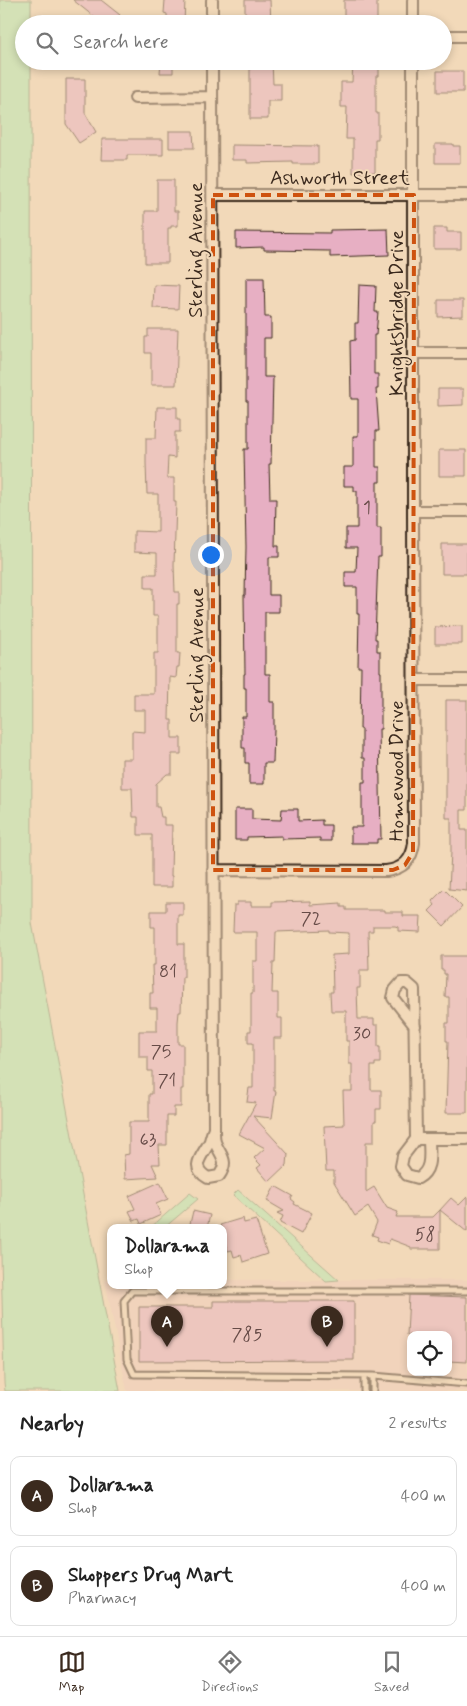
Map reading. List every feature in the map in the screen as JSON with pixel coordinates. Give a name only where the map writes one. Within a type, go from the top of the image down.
[{"type":"street","points":[[212,0],[212,15]]},
{"type":"street","points":[[413,0],[413,15]]},
{"type":"street","points":[[452,36],[467,36]]},
{"type":"street","name":"Sterling Avenue","points":[[212,70],[214,1130]]},
{"type":"street","name":"Knightsbridge Drive","points":[[413,70],[413,511]]},
{"type":"street","points":[[135,98],[212,97]]},
{"type":"street","name":"Ashworth Street","points":[[213,195],[467,195]]},
{"type":"street","points":[[414,353],[467,354]]},
{"type":"street","points":[[413,511],[467,511]]},
{"type":"street","name":"Homewood Drive","points":[[213,870],[386,871],[405,865],[413,852],[413,511]]},
{"type":"street","points":[[414,680],[467,680]]},
{"type":"street","points":[[415,1026],[416,1139],[403,1156],[401,1166],[407,1175],[418,1178],[423,1175],[429,1165],[429,1139]]},
{"type":"street","points":[[416,1139],[467,1139]]},
{"type":"lane","points":[[467,1291],[132,1291],[124,1301],[127,1360],[134,1374],[373,1376],[467,1384]]},
{"type":"lane","points":[[364,1376],[364,1391]]},
{"type":"lane","points":[[373,1376],[373,1391]]},
{"type":"highlighted area","points":[[213,195],[414,195],[413,852],[405,865],[393,870],[213,870]]},
{"type":"shaded area","points":[[105,1280],[107,1280],[107,1289],[227,1289],[227,1280],[467,1280],[467,1391],[127,1391]]},
{"type":"green space","points":[[0,0],[31,0],[31,15],[15,15],[15,70],[31,70],[32,923],[120,1391],[5,1391],[0,1213]]},
{"type":"green space","points":[[238,1190],[339,1280],[326,1281],[233,1195]]},
{"type":"green space","points":[[190,1193],[198,1199],[169,1224],[155,1224]]},
{"type":"building","points":[[73,0],[101,0],[120,15],[92,15]]},
{"type":"building","points":[[165,0],[185,0],[184,15],[167,15],[164,13]]},
{"type":"building","points":[[245,0],[270,0],[271,15],[245,15]]},
{"type":"building","points":[[344,0],[377,0],[377,15],[344,15]]},
{"type":"building","points":[[160,70],[173,70],[173,73],[160,73]]},
{"type":"building","points":[[250,70],[272,70],[273,84],[281,84],[281,101],[268,101],[268,119],[250,119]]},
{"type":"building","points":[[353,70],[379,70],[379,76],[376,76],[378,139],[375,139],[375,172],[353,173],[353,139],[346,139],[347,107],[341,107],[341,82],[352,82]]},
{"type":"building","points":[[437,71],[463,71],[463,92],[437,92]]},
{"type":"building","points":[[66,79],[85,79],[85,113],[96,132],[79,143],[66,124]]},
{"type":"building","points":[[169,131],[193,131],[194,148],[169,148]]},
{"type":"building","points":[[102,139],[163,139],[163,155],[127,155],[127,160],[101,160]]},
{"type":"building","points":[[435,144],[460,146],[460,163],[435,163]]},
{"type":"building","points":[[232,145],[318,146],[318,164],[293,164],[293,162],[247,163],[247,160],[232,160]]},
{"type":"building","points":[[157,180],[174,180],[174,211],[178,211],[178,226],[168,228],[168,263],[145,263],[145,211],[157,211]]},
{"type":"building","points":[[434,228],[447,228],[447,232],[461,232],[461,249],[434,249]]},
{"type":"building","points":[[388,229],[389,255],[330,257],[330,251],[264,250],[264,247],[236,248],[236,232],[330,233],[330,230]]},
{"type":"building","points":[[246,278],[264,278],[265,317],[271,317],[271,338],[264,338],[264,377],[273,377],[271,464],[269,464],[270,499],[276,499],[275,546],[279,546],[279,557],[269,557],[269,595],[279,595],[279,612],[265,612],[265,674],[270,674],[270,702],[274,702],[274,729],[273,763],[264,763],[264,784],[249,784],[249,763],[245,763],[245,748],[242,748],[242,717],[246,717],[246,688],[244,688],[246,547],[244,449],[248,449],[248,401],[246,401]]},
{"type":"building","points":[[154,285],[179,286],[178,309],[153,308]]},
{"type":"building","points":[[359,285],[376,286],[375,312],[378,312],[376,335],[374,335],[374,374],[378,374],[378,389],[376,389],[379,431],[376,431],[376,467],[380,467],[380,482],[377,482],[377,528],[381,528],[381,557],[378,557],[375,639],[377,639],[377,651],[380,651],[381,672],[381,729],[379,729],[381,839],[377,839],[377,843],[351,843],[351,827],[362,827],[362,782],[365,782],[365,758],[362,758],[362,729],[360,729],[361,667],[358,667],[359,614],[357,614],[357,587],[345,587],[345,572],[356,572],[357,548],[346,548],[346,528],[357,528],[357,491],[354,491],[354,486],[344,486],[344,467],[353,467],[353,436],[358,436],[358,399],[351,399],[350,341],[355,340],[355,323],[358,323]]},
{"type":"building","points":[[438,300],[463,300],[463,316],[438,317]]},
{"type":"building","points":[[148,329],[178,329],[176,385],[151,385],[151,353],[145,353],[145,337],[148,337]]},
{"type":"building","points":[[438,389],[463,389],[463,405],[438,406]]},
{"type":"building","points":[[157,407],[177,407],[177,419],[180,419],[180,432],[175,432],[175,458],[168,457],[167,478],[174,478],[174,502],[176,502],[174,565],[175,592],[179,592],[179,604],[177,604],[177,653],[180,653],[176,678],[170,677],[169,720],[172,720],[172,738],[181,738],[181,754],[172,754],[172,774],[167,774],[156,784],[156,807],[159,807],[161,817],[164,817],[164,825],[172,825],[172,887],[152,887],[152,835],[138,835],[138,817],[133,817],[132,788],[122,788],[122,759],[132,759],[132,731],[145,732],[145,710],[134,710],[134,694],[154,694],[154,653],[158,653],[158,616],[153,616],[153,588],[145,588],[145,574],[157,574],[157,553],[134,552],[134,531],[158,532],[158,494],[147,494],[146,463],[146,438],[156,438]]},
{"type":"building","points":[[439,450],[466,450],[466,476],[439,476]]},
{"type":"building","points":[[442,544],[467,544],[467,574],[442,574]]},
{"type":"building","points":[[462,626],[462,644],[435,644],[435,627]]},
{"type":"building","points":[[446,700],[467,700],[467,810],[461,810],[461,830],[467,830],[467,891],[449,889],[451,818],[446,818]]},
{"type":"building","points":[[235,809],[252,809],[252,819],[281,820],[282,809],[298,809],[298,821],[322,820],[322,825],[331,825],[331,841],[320,841],[320,838],[282,839],[282,836],[247,837],[247,840],[235,840]]},
{"type":"building","points":[[444,889],[462,907],[444,926],[429,911],[435,905],[432,901]]},
{"type":"building","points":[[310,901],[310,905],[341,903],[341,907],[346,907],[346,910],[385,910],[385,912],[403,912],[403,916],[421,916],[420,932],[398,931],[398,927],[395,926],[373,926],[373,931],[368,931],[369,970],[360,970],[360,988],[357,988],[358,1019],[374,1019],[374,1025],[378,1025],[378,1047],[380,1047],[380,1063],[375,1063],[375,1066],[371,1066],[371,1090],[381,1090],[381,1109],[376,1109],[374,1142],[366,1142],[366,1192],[374,1187],[387,1208],[398,1212],[396,1217],[433,1217],[440,1210],[440,1249],[411,1249],[411,1247],[390,1239],[388,1244],[377,1240],[378,1237],[372,1235],[377,1222],[368,1207],[355,1216],[334,1182],[334,1171],[326,1171],[324,1126],[344,1125],[343,1091],[352,1091],[352,1064],[349,1064],[349,1041],[346,1041],[346,1011],[331,1011],[330,992],[333,992],[332,955],[349,954],[349,933],[329,932],[329,930],[276,932],[272,993],[278,993],[278,1018],[282,1018],[282,1038],[274,1038],[274,1091],[276,1091],[272,1118],[253,1116],[288,1154],[287,1165],[269,1182],[257,1168],[261,1165],[254,1158],[265,1148],[239,1134],[256,1103],[247,1102],[249,1088],[253,1088],[253,1043],[248,1043],[248,1031],[251,1031],[251,993],[253,993],[253,961],[257,961],[257,932],[233,932],[234,905],[237,905],[237,902],[251,902],[251,906],[272,906],[272,902]]},
{"type":"building","points":[[166,902],[183,902],[183,915],[178,915],[178,944],[184,944],[184,977],[182,977],[181,1012],[179,1012],[178,1022],[178,1044],[183,1044],[181,1107],[174,1107],[174,1116],[167,1116],[167,1145],[159,1145],[160,1164],[152,1164],[158,1177],[125,1179],[124,1155],[129,1154],[129,1122],[149,1122],[149,1094],[152,1094],[152,1071],[148,1071],[148,1057],[139,1057],[139,1031],[157,1031],[157,1008],[150,1008],[150,993],[153,993],[152,965],[155,965],[155,927],[151,927],[151,911],[166,911]]},
{"type":"building","points":[[441,956],[467,956],[467,1113],[446,1113],[448,1041],[446,1041],[446,1023],[449,1023],[449,997],[445,997],[446,974],[444,974],[444,970],[441,970]]},
{"type":"building","points":[[160,1182],[168,1199],[156,1204],[161,1215],[141,1224],[139,1219],[134,1221],[129,1211],[135,1209],[129,1196]]},
{"type":"building","points":[[275,1186],[293,1196],[291,1199],[295,1202],[294,1204],[312,1213],[301,1234],[280,1223],[283,1216],[277,1213],[284,1211],[267,1201]]},
{"type":"building","points":[[467,1197],[467,1232],[440,1210],[451,1198],[459,1205]]},
{"type":"building","points":[[193,1211],[210,1215],[208,1224],[190,1224]]},
{"type":"building","points":[[243,1218],[244,1223],[256,1220],[267,1254],[243,1262],[241,1255],[234,1257],[232,1250],[228,1251],[227,1224],[223,1224]]},
{"type":"building","points":[[409,1295],[467,1297],[467,1362],[452,1361],[452,1331],[407,1331]]},
{"type":"building","points":[[213,1301],[354,1301],[354,1360],[139,1361],[139,1307],[213,1307]]},
{"type":"place","name":"Dollarama","points":[[167,1347]]},
{"type":"place","name":"Shoppers Drug Mart","points":[[327,1347]]}]
